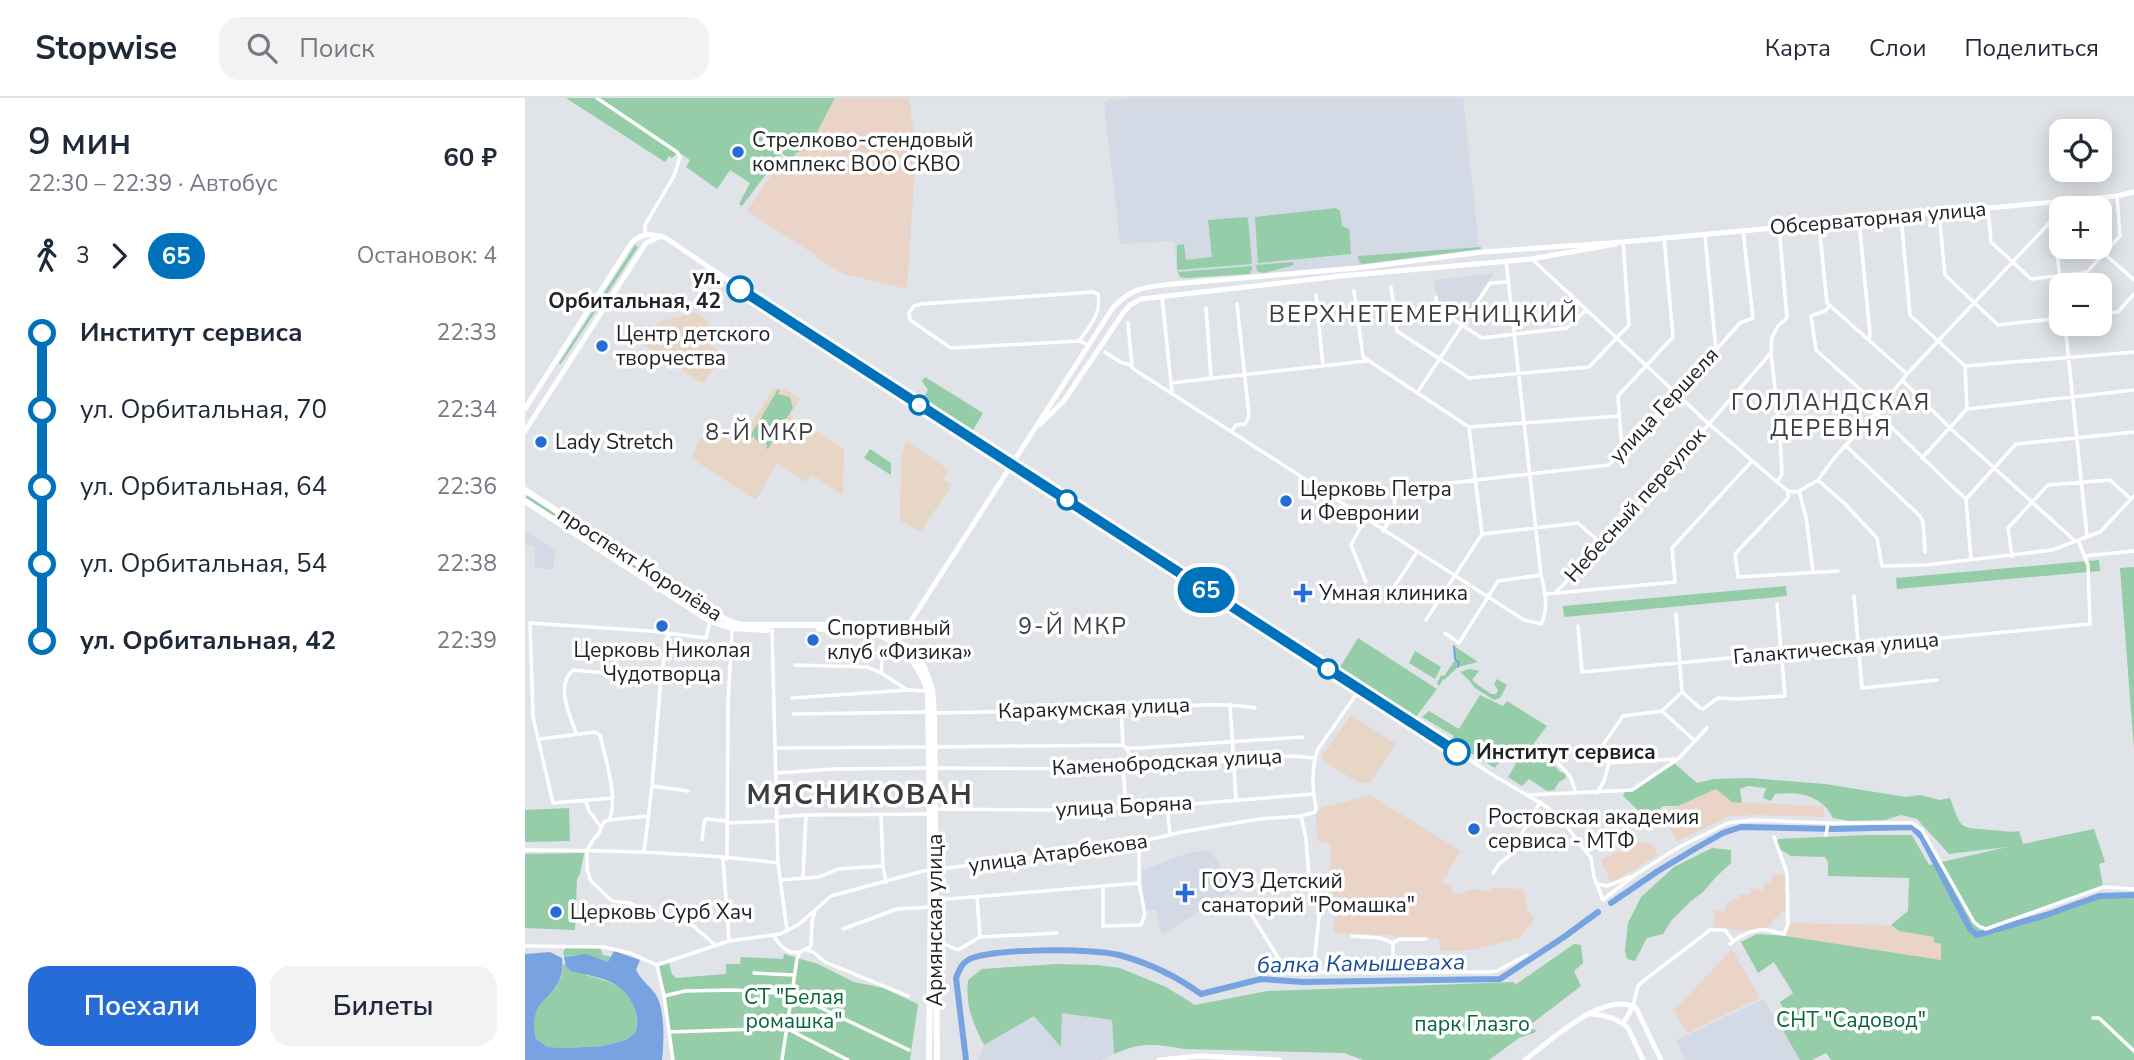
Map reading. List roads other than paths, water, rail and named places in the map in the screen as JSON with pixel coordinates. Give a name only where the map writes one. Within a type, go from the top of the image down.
[{"type":"main road","name":"Обсерваторная улица","points":[[2112,198],[2134,193]]},
{"type":"main road","name":"Обсерваторная улица","points":[[897,642],[1112,309],[1130,292],[1146,287],[1357,268],[1545,246],[1819,225],[2049,202]]},
{"type":"main road","points":[[525,409],[632,242],[645,235],[655,234],[1011,465]]},
{"type":"main road","points":[[525,431],[642,248],[652,239],[661,236]]},
{"type":"main road","points":[[632,242],[639,243],[642,248]]},
{"type":"main road","name":"Обсерваторная улица","points":[[1035,428],[1053,414],[1130,305],[1141,299],[1353,275],[1531,259],[1623,242]]},
{"type":"main road","points":[[1545,246],[1546,257]]},
{"type":"main road","points":[[1444,256],[1446,268]]},
{"type":"main road","points":[[1218,290],[1224,285],[1224,280]]},
{"type":"main road","points":[[1078,362],[1078,369],[1083,373]]},
{"type":"main road","points":[[554,364],[563,371]]},
{"type":"main road","name":"проспект Королёва","points":[[525,490],[713,613],[733,623],[863,626],[883,632],[916,660]]},
{"type":"main road","name":"проспект Королёва","points":[[525,501],[710,621],[732,628],[863,630],[897,642]]},
{"type":"main road","points":[[585,540],[585,534],[590,531]]},
{"type":"main road","points":[[710,621],[713,613]]},
{"type":"main road","name":"Армянская улица","points":[[916,660],[924,677],[931,712]]},
{"type":"main road","name":"Армянская улица","points":[[916,660],[928,675],[932,689],[933,904],[929,1060]]},
{"type":"main road","name":"Армянская улица","points":[[933,904],[937,1060]]},
{"type":"main road","points":[[1525,1060],[1588,1014],[1613,1006],[1633,1006],[1640,1014],[1661,1060]]},
{"type":"main road","points":[[1623,1024],[1633,1006]]},
{"type":"main road","points":[[1588,1014],[1604,1015],[1623,1024],[1643,1060]]},
{"type":"main road","points":[[1159,1060],[1199,1056],[1280,1060]]},
{"type":"street","points":[[597,98],[677,152],[680,157],[674,176],[645,225],[645,235]]},
{"type":"street","points":[[2112,246],[2121,233],[2117,197]]},
{"type":"street","points":[[1988,208],[1991,242],[2031,279],[2049,277]]},
{"type":"street","points":[[1939,213],[1945,275],[1998,325],[2049,319]]},
{"type":"street","points":[[1901,216],[1910,315],[1965,366],[1967,409]]},
{"type":"street","points":[[1859,221],[1869,340]]},
{"type":"street","points":[[1531,259],[1709,424],[1788,491],[1799,491],[1818,480],[1907,374],[2049,223]]},
{"type":"street","points":[[1819,225],[1827,303],[1907,374]]},
{"type":"street","points":[[1777,482],[1782,474],[1771,353],[1774,332],[1787,318],[1779,227]]},
{"type":"street","name":"улица Гершеля","points":[[1383,531],[1395,512],[1394,487],[1609,466],[1740,323],[1753,318],[1743,230]]},
{"type":"street","points":[[1705,233],[1716,351]]},
{"type":"street","points":[[1622,451],[1618,396],[1673,337],[1664,237]]},
{"type":"street","points":[[1391,287],[1397,331],[1469,378],[1589,368],[1629,325],[1623,242]]},
{"type":"street","points":[[2077,273],[2088,271],[2099,259]]},
{"type":"street","points":[[2111,259],[2134,280]]},
{"type":"street","points":[[1105,352],[1132,366],[1524,620],[1541,624],[1545,616],[1546,594],[1541,575],[1506,260]]},
{"type":"street","points":[[1417,393],[1490,283],[1509,282]]},
{"type":"street","points":[[1355,291],[1361,353],[1368,361],[1469,427],[1619,416]]},
{"type":"street","points":[[1079,341],[1096,318],[1099,299],[1098,294],[1093,292],[921,304],[910,309],[911,320],[951,348],[1079,341],[1089,345]]},
{"type":"street","points":[[2112,313],[2118,312],[2134,294]]},
{"type":"street","points":[[1161,295],[1172,393]]},
{"type":"street","points":[[1316,295],[1324,367]]},
{"type":"street","points":[[1436,297],[1437,309],[1482,338],[1567,328],[1586,310]]},
{"type":"street","points":[[1232,431],[1236,425],[1245,424],[1249,416],[1237,304]]},
{"type":"street","points":[[1830,306],[1811,316],[1816,350],[1880,407]]},
{"type":"street","points":[[1206,308],[1211,377]]},
{"type":"street","points":[[1128,323],[1132,366]]},
{"type":"street","points":[[2066,336],[2087,536]]},
{"type":"street","points":[[1965,366],[2134,352]]},
{"type":"street","name":"Небесный переулок","points":[[1555,593],[1602,545],[1771,353]]},
{"type":"street","points":[[1171,383],[1368,361]]},
{"type":"street","points":[[1902,380],[1949,427],[2076,541],[2084,556],[2134,551]]},
{"type":"street","points":[[1922,458],[1967,409],[2134,390]]},
{"type":"street","points":[[1876,412],[1966,499],[1971,559]]},
{"type":"street","points":[[1426,620],[1482,534],[1469,427]]},
{"type":"street","points":[[1966,499],[2016,444],[2134,432]]},
{"type":"street","points":[[1845,445],[1920,516],[1923,522],[1925,552]]},
{"type":"street","points":[[1546,594],[1675,582],[1672,548],[1753,460]]},
{"type":"street","points":[[1011,465],[1493,775],[1540,802],[1564,822],[1591,858],[1602,900],[1679,847],[1728,823],[1752,820],[1828,824],[1912,823],[1922,830],[1974,922],[1980,928],[1986,929],[2103,887],[2134,889]]},
{"type":"street","points":[[1818,480],[1877,538],[1882,566],[1926,565],[2012,556],[2052,550],[2100,531],[2133,498],[2110,480],[2048,485],[2008,528],[2012,556]]},
{"type":"street","points":[[1788,491],[1788,498],[1735,554],[1738,576],[1838,571]]},
{"type":"street","points":[[1799,491],[1806,517],[1814,572]]},
{"type":"street","points":[[1365,519],[1350,545],[1366,582]]},
{"type":"street","points":[[1482,534],[1578,523],[1602,545]]},
{"type":"street","points":[[1388,596],[1417,552]]},
{"type":"street","name":"Галактическая улица","points":[[1577,626],[1582,672],[2090,624],[2088,565],[2084,556]]},
{"type":"street","points":[[1445,633],[1459,643],[1498,581],[1541,575]]},
{"type":"street","points":[[1854,596],[1862,688],[1937,680]]},
{"type":"street","points":[[1676,614],[1682,692],[1703,709],[1718,698],[1785,696],[1777,604]]},
{"type":"street","points":[[613,798],[552,803],[533,717],[530,623],[706,638],[710,621]]},
{"type":"street","points":[[729,941],[725,859],[732,628]]},
{"type":"street","points":[[772,630],[778,863],[786,930]]},
{"type":"street","points":[[644,852],[668,633]]},
{"type":"street","points":[[881,673],[883,648]]},
{"type":"street","points":[[795,665],[867,667],[909,690]]},
{"type":"street","points":[[576,733],[565,693],[564,683],[568,673],[573,670],[661,678]]},
{"type":"street","points":[[1314,794],[1313,764],[1318,749],[1360,690]]},
{"type":"street","points":[[792,698],[928,691]]},
{"type":"street","points":[[1678,759],[1609,763],[1596,755],[1623,716],[1662,711],[1682,692]]},
{"type":"street","points":[[1230,704],[1236,800]]},
{"type":"street","name":"Каракумская улица","points":[[793,714],[1084,710],[1230,704],[1255,708]]},
{"type":"street","points":[[1121,709],[1130,766]]},
{"type":"street","points":[[1662,711],[1695,741]]},
{"type":"street","points":[[1529,795],[1632,790],[1678,759],[1707,728]]},
{"type":"street","points":[[540,739],[576,733],[595,732],[600,735],[613,798],[613,811],[587,850],[589,878],[608,900],[630,903],[652,915],[691,924],[715,945]]},
{"type":"street","points":[[775,748],[1125,746],[1303,737]]},
{"type":"street","points":[[1541,745],[1570,776],[1576,793]]},
{"type":"street","name":"Каменобродская улица","points":[[776,773],[835,769],[1123,769],[1130,766],[1292,756],[1315,758]]},
{"type":"street","points":[[1597,793],[1609,763]]},
{"type":"street","points":[[1123,769],[1126,807]]},
{"type":"street","points":[[652,786],[688,791]]},
{"type":"street","name":"улица Боряна","points":[[727,822],[806,815],[1167,806],[1314,794]]},
{"type":"street","name":"улица Атарбекова","points":[[774,936],[798,925],[831,896],[933,870],[1139,842],[1259,819],[1300,816],[1315,812],[1314,794]]},
{"type":"street","points":[[586,802],[601,827]]},
{"type":"street","points":[[1493,873],[1508,856],[1540,802]]},
{"type":"street","points":[[1167,806],[1170,836]]},
{"type":"street","points":[[803,877],[806,815]]},
{"type":"street","points":[[881,815],[886,882]]},
{"type":"street","points":[[609,820],[647,816]]},
{"type":"street","points":[[1300,816],[1306,839],[1309,879],[1320,904],[1313,973]]},
{"type":"street","points":[[702,840],[706,819],[727,822]]},
{"type":"street","points":[[1826,835],[1828,824]]},
{"type":"street","points":[[1633,1006],[1641,982],[1710,930],[1725,930],[1732,943],[1748,932],[1757,930],[1766,929],[1784,934],[1788,924],[1787,873],[1774,837]]},
{"type":"street","points":[[1103,887],[1103,926],[1141,925],[1145,914],[1139,883],[1139,842]]},
{"type":"street","points":[[525,850],[644,852],[778,863]]},
{"type":"street","points":[[780,880],[819,877],[838,869],[883,866]]},
{"type":"street","points":[[1597,884],[1607,886],[1635,875]]},
{"type":"street","points":[[842,929],[897,909],[977,897],[1139,883]]},
{"type":"street","points":[[977,897],[980,937]]},
{"type":"street","points":[[782,1060],[800,952],[811,946],[815,910]]},
{"type":"street","points":[[1251,914],[1287,972],[1497,971],[1527,956]]},
{"type":"street","points":[[935,941],[958,950],[980,937],[1057,933]]},
{"type":"street","points":[[525,946],[604,947],[630,953],[657,965],[729,941],[774,936],[779,944],[793,953],[804,950],[813,952],[825,962],[908,996]]},
{"type":"street","points":[[1352,936],[1380,938],[1393,943]]},
{"type":"street","points":[[1393,943],[1399,939],[1426,939]]},
{"type":"street","points":[[1393,943],[1393,971]]},
{"type":"street","points":[[657,965],[673,1060]]},
{"type":"street","points":[[754,973],[795,975]]},
{"type":"street","points":[[664,996],[685,991],[734,990],[792,994],[909,1049]]},
{"type":"street","points":[[2093,1018],[2099,1018],[2134,1051]]},
{"type":"street","points":[[669,1032],[786,1028],[848,1060]]},
{"type":"water","points":[[614,951],[640,960],[636,970],[660,1003],[663,1019],[662,1060],[525,1060],[525,954],[550,952],[562,958],[559,982],[536,1012],[536,1039],[548,1047],[602,1046],[626,1040],[635,1033],[636,1013],[625,992],[600,978],[571,971],[566,966],[564,957],[586,954],[608,962]]},
{"type":"waterway","points":[[1454,646],[1458,667]]},
{"type":"waterway","name":"балка Камышеваха","points":[[1611,903],[1698,847],[1723,833],[1741,827],[1912,827],[1922,837],[1970,929],[1977,935],[2099,896],[2134,895]]},
{"type":"waterway","name":"балка Камышеваха","points":[[966,1060],[956,978],[968,960],[979,956],[1042,950],[1119,955],[1152,966],[1201,994],[1261,979],[1303,982],[1500,979],[1598,912]]},
{"type":"place","name":"Стрелково-стендовый комплекс ВОО СКВО","points":[[738,152]]},
{"type":"place","name":"ул. Орбитальная, 42","points":[[740,289]]},
{"type":"place","name":"Центр детского творчества","points":[[602,346]]},
{"type":"place","name":"Lady Stretch","points":[[541,442]]},
{"type":"place","name":"Церковь Петра и Февронии","points":[[1286,501]]},
{"type":"place","name":"Умная клиника","points":[[1303,593]]},
{"type":"place","name":"Церковь Николая Чудотворца","points":[[662,626]]},
{"type":"place","name":"Спортивный клуб «Физика»","points":[[813,640]]},
{"type":"place","name":"Институт сервиса","points":[[1457,752]]},
{"type":"place","name":"Ростовская академия сервиса - МТФ","points":[[1474,829]]},
{"type":"place","name":"ГОУЗ Детский санаторий \"Ромашка\"","points":[[1185,893]]},
{"type":"place","name":"Церковь Сурб Хач","points":[[556,912]]},
{"type":"district","name":"ВЕРХНЕТЕМЕРНИЦКИЙ","points":[[1424,314]]},
{"type":"district","name":"ГОЛЛАНДСКАЯ ДЕРЕВНЯ","points":[[1831,415]]},
{"type":"district","name":"8-Й МКР","points":[[760,432]]},
{"type":"district","name":"9-Й МКР","points":[[1073,626]]},
{"type":"district","name":"МЯСНИКОВАН","points":[[860,794]]},
{"type":"park label","name":"СТ \"Белая ромашка\"","points":[[794,1009]]},
{"type":"park label","name":"СНТ \"Садовод\"","points":[[1851,1020]]},
{"type":"park label","name":"парк Глазго","points":[[1472,1024]]}]
